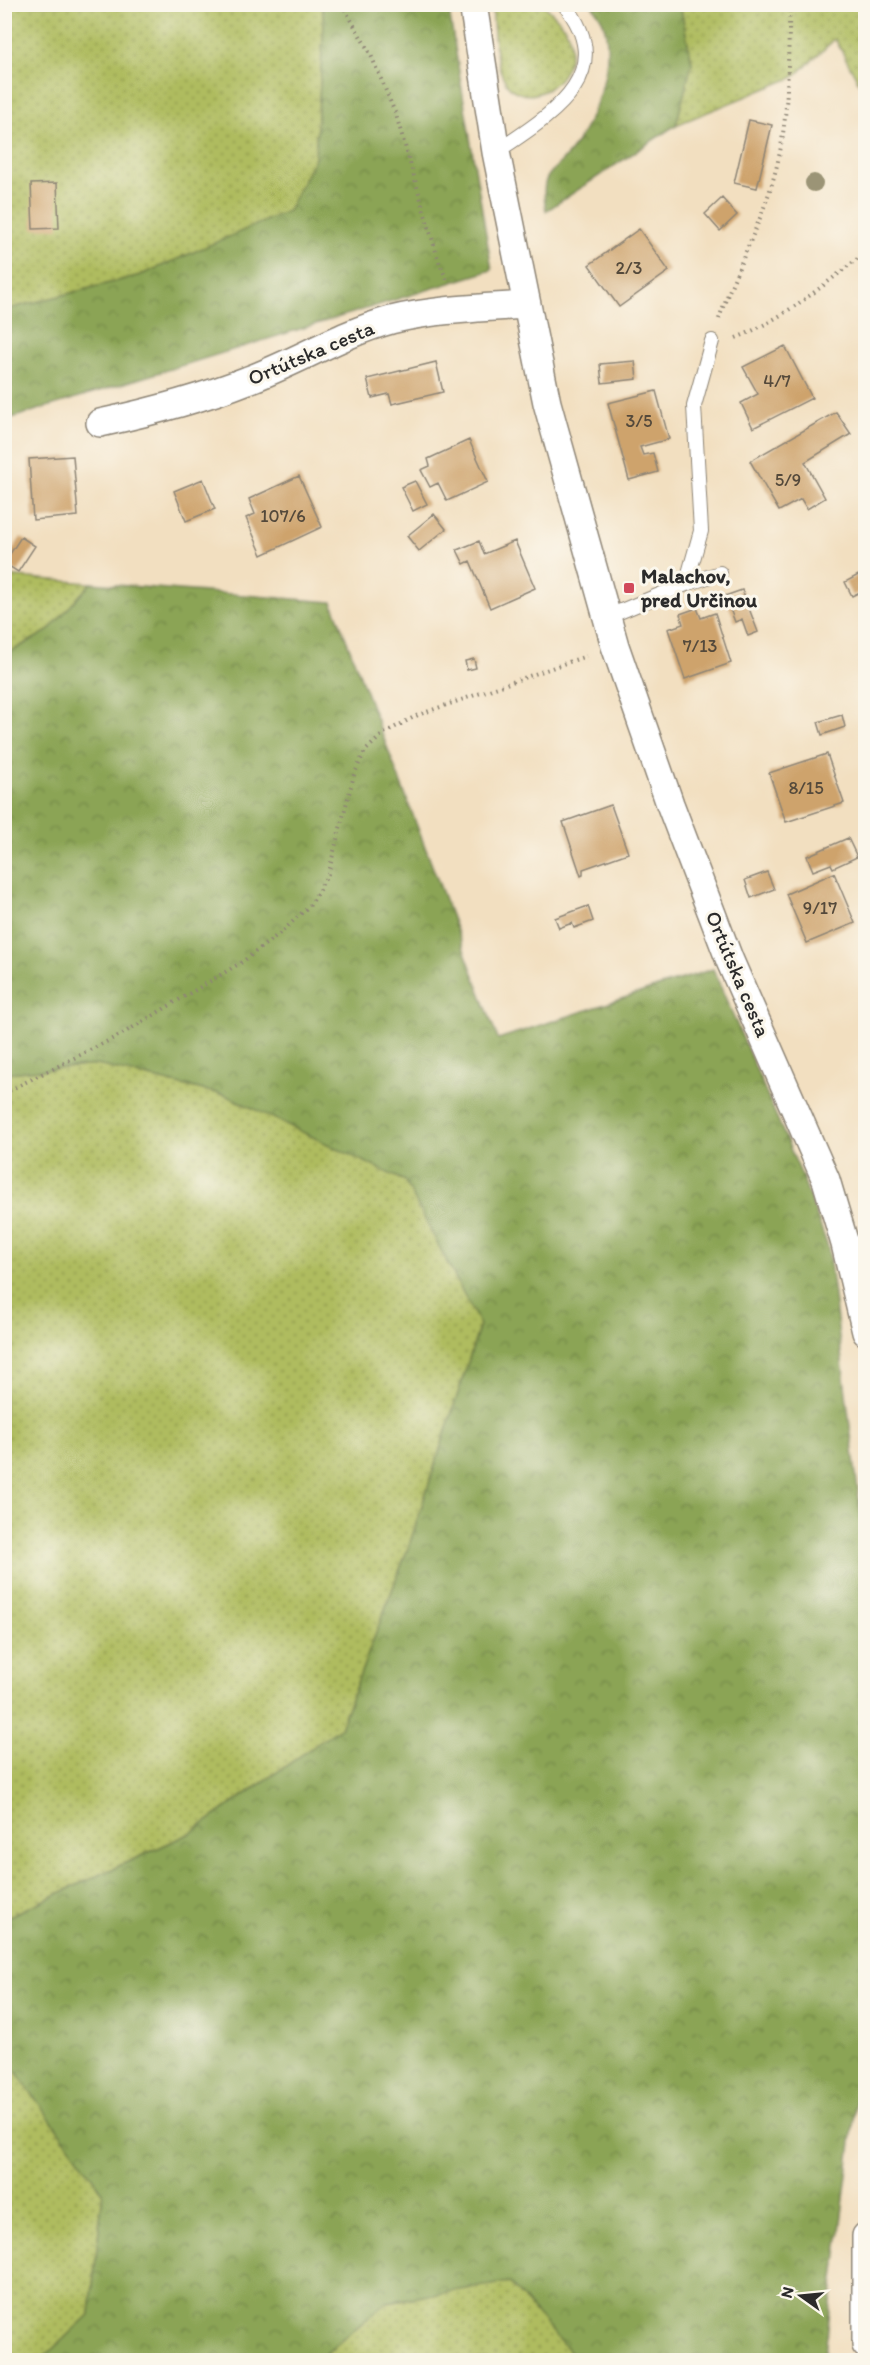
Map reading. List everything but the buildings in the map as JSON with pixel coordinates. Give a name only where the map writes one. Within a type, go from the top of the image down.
[{"type":"street","name":"Ortútska cesta","points":[[473,4],[496,152],[526,305],[548,403],[615,646],[670,804],[730,961],[826,1180],[846,1244],[866,1332]]},
{"type":"street","name":"Ortútska cesta","points":[[100,423],[175,406],[251,380],[333,340],[392,320],[463,310],[526,305]]},
{"type":"street","points":[[866,2236],[866,2345]]},
{"type":"lane","points":[[496,152],[552,115],[571,96],[582,74],[585,50],[579,27],[564,4]]},
{"type":"lane","points":[[686,584],[701,531],[694,406],[712,341]]},
{"type":"lane","points":[[607,617],[686,584],[720,573]]},
{"type":"path","points":[[342,4],[371,55],[396,115],[439,262],[463,310]]},
{"type":"path","points":[[790,4],[784,129],[775,175],[732,280],[712,341],[734,338],[766,326],[807,299],[866,252]]},
{"type":"path","points":[[4,1093],[122,1034],[242,962],[284,930],[311,904],[328,874],[354,775],[365,751],[384,733],[418,714],[615,646]]},
{"type":"green space","points":[[5,5],[322,5],[324,25],[315,158],[288,211],[141,275],[5,310]]},
{"type":"green space","points":[[322,5],[448,5],[492,270],[5,420],[5,310],[141,275],[288,211],[315,158],[324,25]]},
{"type":"green space","points":[[492,5],[544,5],[560,21],[569,36],[570,57],[565,71],[556,83],[533,94],[521,94],[511,88],[503,77],[497,60]]},
{"type":"green space","points":[[592,5],[680,5],[692,63],[676,125],[546,211],[544,188],[546,180],[581,135],[596,105],[605,73],[607,40],[604,25]]},
{"type":"green space","points":[[680,5],[865,5],[865,94],[835,39],[794,77],[676,125],[692,63]]},
{"type":"green space","points":[[5,576],[91,583],[48,631],[5,655]]},
{"type":"green space","points":[[91,583],[332,602],[498,1039],[713,969],[802,1176],[828,1247],[865,1548],[865,2029],[824,2360],[577,2360],[509,2282],[387,2302],[318,2360],[41,2360],[90,2314],[103,2192],[15,2070],[5,2073],[5,1918],[189,1834],[340,1728],[410,1543],[480,1325],[405,1181],[225,1095],[98,1065],[5,1073],[5,655],[48,631]]},
{"type":"green space","points":[[98,1065],[225,1095],[405,1181],[480,1325],[410,1543],[340,1728],[189,1834],[5,1918],[4,1073]]},
{"type":"green space","points":[[15,2069],[103,2192],[90,2314],[41,2360],[5,2360],[4,2073]]},
{"type":"green space","points":[[510,2281],[577,2360],[318,2360],[387,2302]]},
{"type":"place","name":"Malachov, pred Určinou","points":[[629,588]]}]
